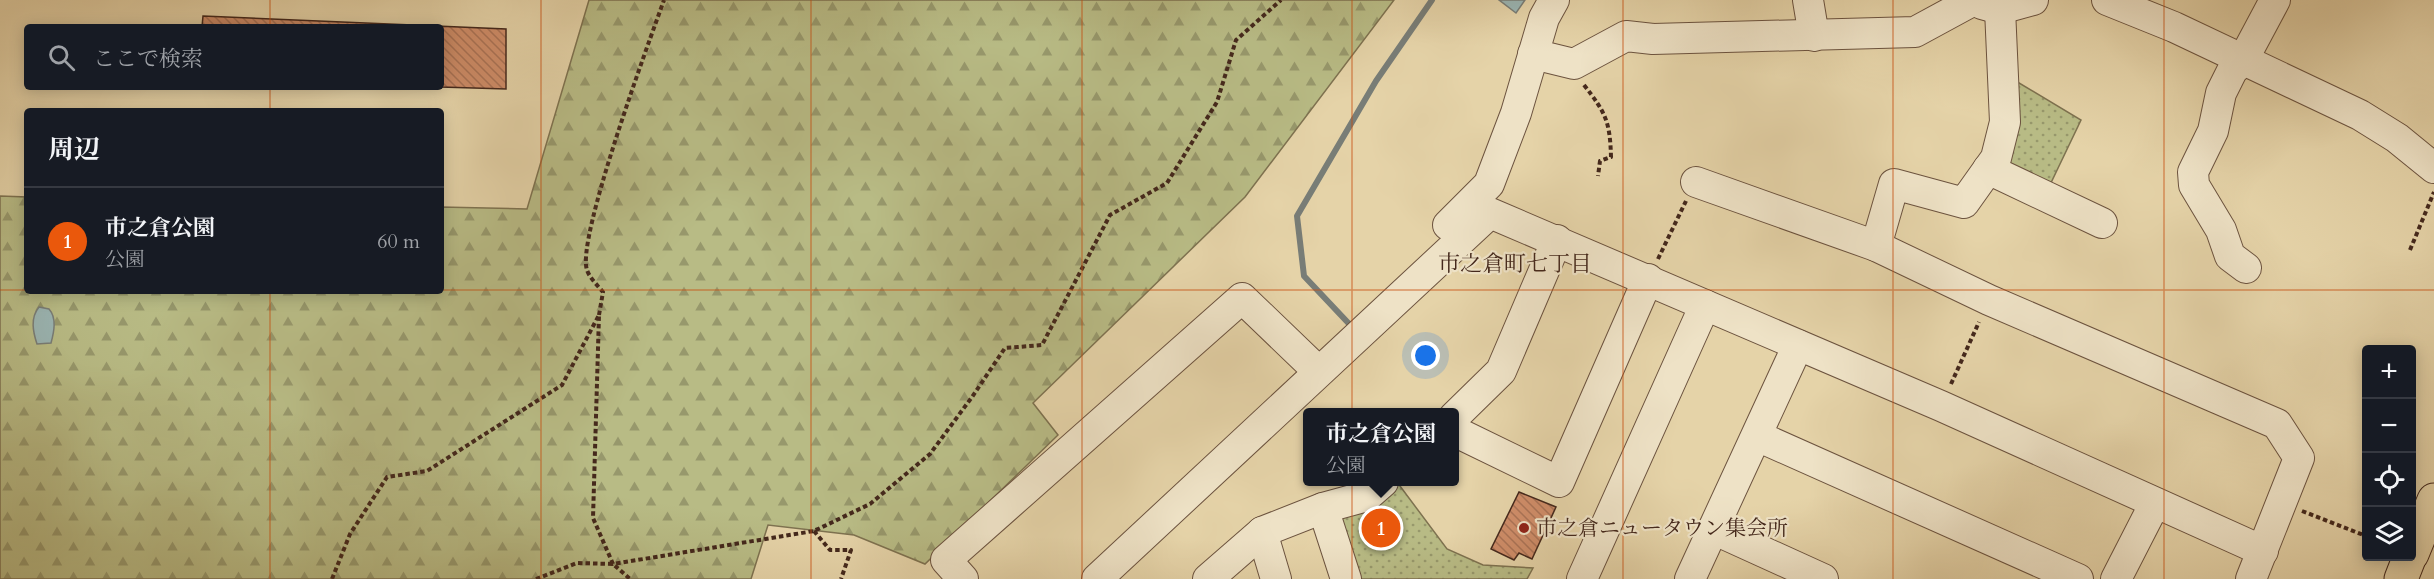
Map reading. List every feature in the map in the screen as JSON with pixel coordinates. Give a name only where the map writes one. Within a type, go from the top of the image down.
[{"type":"highway","points":[[2416,546],[2431,517]]},
{"type":"highway","points":[[2401,579],[2408,561]]},
{"type":"street","points":[[1372,321],[1373,301],[1489,184],[1516,113],[1544,18],[1554,0]]},
{"type":"street","points":[[1808,0],[1814,36]]},
{"type":"street","points":[[1533,54],[1574,64],[1626,36],[1653,39],[1915,32],[1979,2],[2033,0]]},
{"type":"street","points":[[2107,0],[2137,7],[2242,60],[2360,115],[2397,138],[2434,168]]},
{"type":"street","points":[[2246,268],[2230,256],[2221,230],[2194,185],[2193,172],[2213,131],[2221,93],[2275,0]]},
{"type":"street","points":[[1876,246],[1894,183],[1964,203],[1996,158],[2005,122],[1979,2]]},
{"type":"street","points":[[1988,169],[2102,223]]},
{"type":"street","points":[[1696,182],[1876,246],[1989,300],[2277,424],[2299,458],[2251,579]]},
{"type":"street","points":[[1097,579],[1490,213],[1941,406],[2263,551]]},
{"type":"street","points":[[1459,413],[1501,371],[1557,240]]},
{"type":"street","points":[[1459,433],[1559,482],[1648,279]]},
{"type":"street","points":[[963,579],[946,561],[1242,298],[1318,371]]},
{"type":"street","points":[[1582,579],[1706,305]]},
{"type":"street","points":[[1690,579],[1798,345]]},
{"type":"street","points":[[1757,436],[2078,579]]},
{"type":"street","points":[[1208,579],[1262,532],[1323,508],[1368,496],[1379,486]]},
{"type":"street","points":[[2116,579],[2155,502]]},
{"type":"street","points":[[1323,508],[1346,579]]},
{"type":"street","points":[[1713,529],[1823,579]]},
{"type":"street","points":[[1262,532],[1276,579]]},
{"type":"path","points":[[630,579],[613,564],[594,518],[599,315],[603,292],[587,270],[586,257],[595,206],[664,0]]},
{"type":"path","points":[[536,579],[577,563],[613,564],[814,531],[870,504],[930,454],[1005,348],[1042,345],[1110,215],[1167,183],[1217,102],[1236,40],[1281,0]]},
{"type":"path","points":[[1574,64],[1574,74],[1600,105],[1610,129],[1611,158],[1600,161],[1598,176]]},
{"type":"path","points":[[1648,279],[1696,182]]},
{"type":"path","points":[[2410,250],[2434,191]]},
{"type":"path","points":[[1941,406],[1989,300]]},
{"type":"path","points":[[332,579],[350,534],[387,477],[427,471],[562,385],[599,315]]},
{"type":"path","points":[[2282,503],[2362,534]]},
{"type":"path","points":[[814,531],[830,550],[852,550],[841,579]]},
{"type":"green space","points":[[589,0],[1394,0],[1245,197],[1033,403],[1058,435],[925,564],[854,535],[768,525],[751,579],[0,579],[0,196],[24,197],[24,294],[444,294],[444,207],[527,209]]},
{"type":"green space","points":[[2009,77],[2081,120],[2048,189],[1998,168]]},
{"type":"green space","points":[[1386,486],[1400,486],[1447,549],[1483,565],[1533,568],[1527,579],[1346,579],[1323,508]]},
{"type":"water","points":[[1499,0],[1525,0],[1516,13]]},
{"type":"water","points":[[39,307],[49,309],[52,313],[54,330],[51,343],[37,344],[33,320]]},
{"type":"building","points":[[203,16],[389,24],[202,24]]},
{"type":"building","points":[[444,26],[506,29],[506,89],[444,87]]},
{"type":"building","name":"市之倉ニュータウン集会所","points":[[1519,492],[1556,507],[1532,559],[1519,553],[1514,560],[1491,549]]},
{"type":"waterway","points":[[1353,328],[1304,276],[1297,216],[1376,81],[1432,0]]},
{"type":"place","name":"市之倉公園","points":[[1381,528]]},
{"type":"place","name":"市之倉ニュータウン集会所","points":[[1524,528]]},
{"type":"district","name":"市之倉町七丁目","points":[[1515,263]]}]
